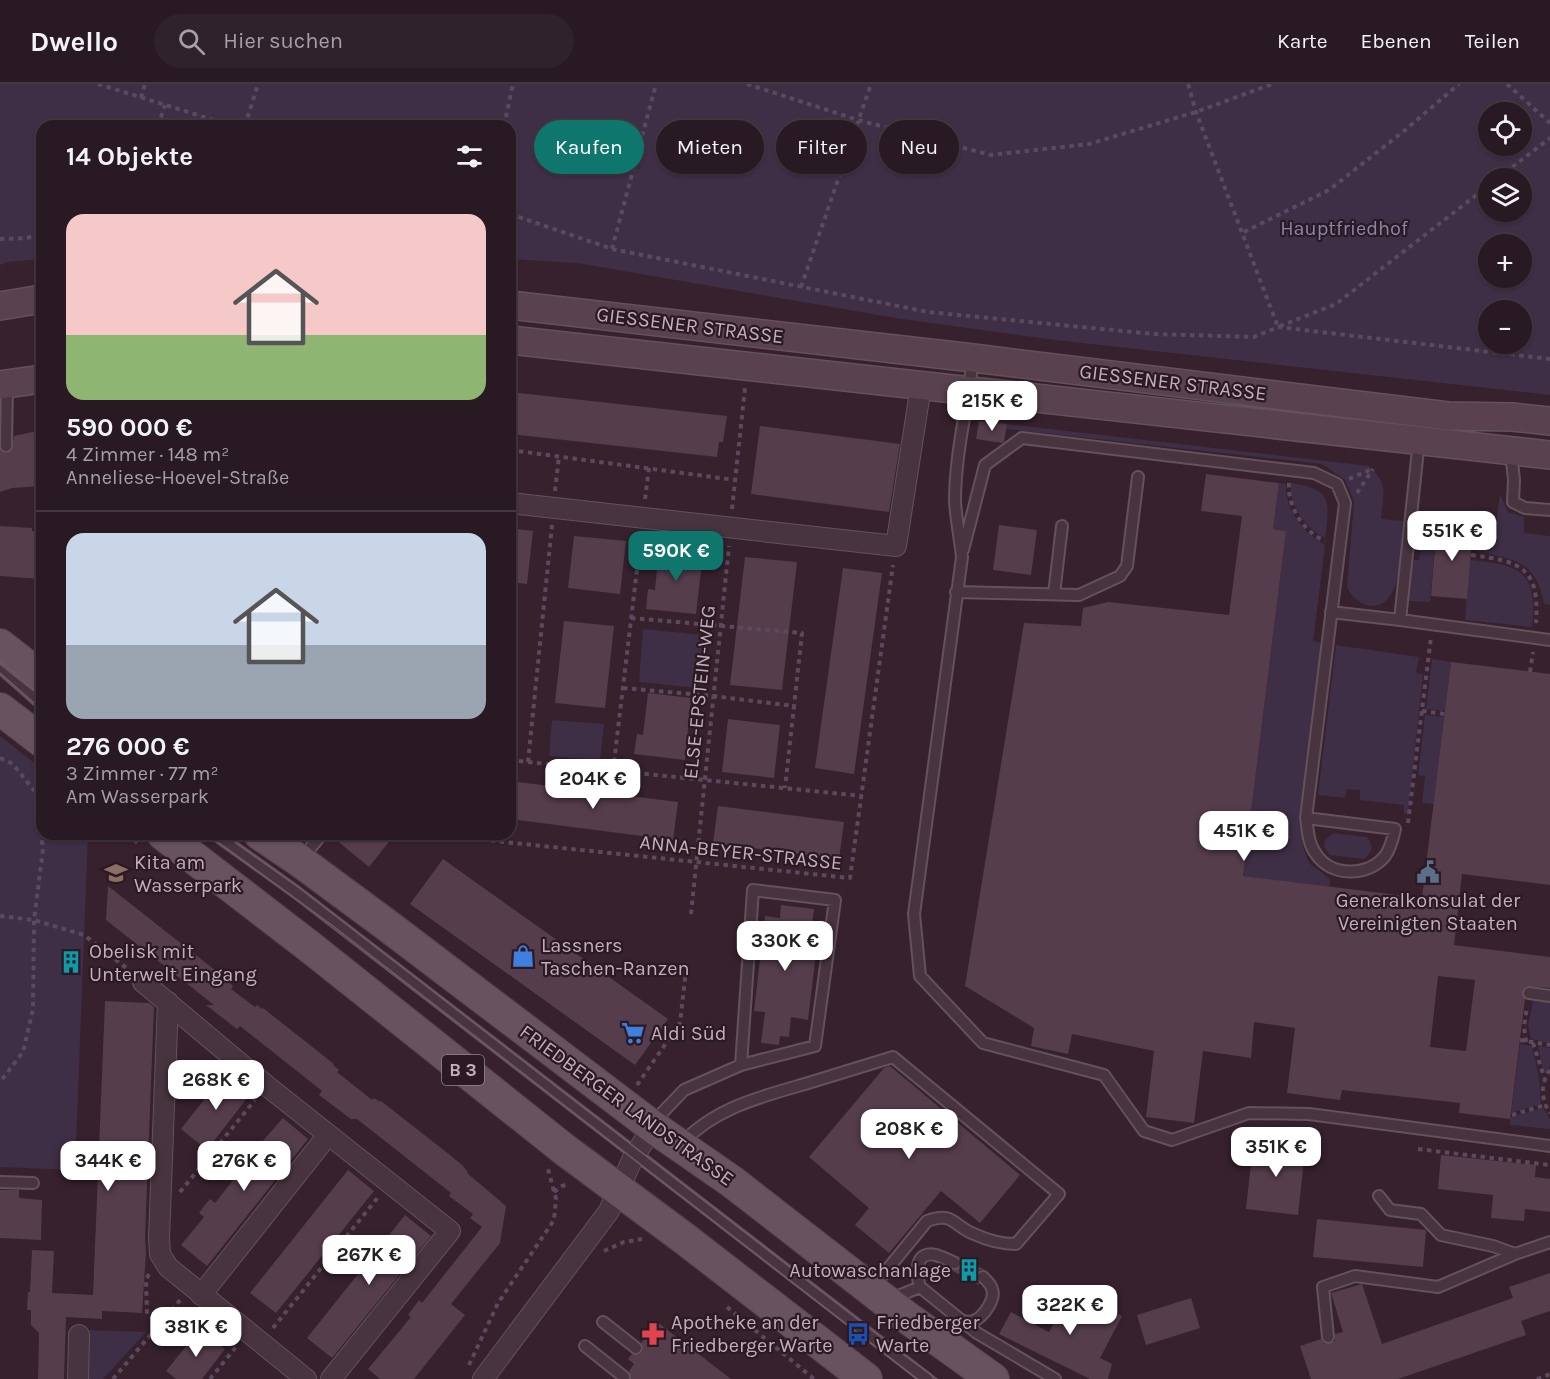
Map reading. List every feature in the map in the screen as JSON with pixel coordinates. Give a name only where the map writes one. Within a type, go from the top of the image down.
[{"type":"main road","points":[[0,306],[36,300]]},
{"type":"main road","name":"GIESSENER STRASSE","points":[[516,305],[973,358],[1421,427],[1511,451],[1550,455]]},
{"type":"main road","name":"GIESSENER STRASSE","points":[[516,341],[969,391],[1421,427],[1448,416],[1512,417],[1550,421]]},
{"type":"main road","points":[[3,384],[36,380]]},
{"type":"main road","points":[[0,645],[36,673]]},
{"type":"main road","points":[[0,709],[36,736]]},
{"type":"main road","name":"B 3","points":[[171,840],[310,947],[520,1115],[866,1379]]},
{"type":"main road","name":"FRIEDBERGER LANDSTRASSE","points":[[269,840],[653,1127],[731,1181],[878,1296],[993,1379]]},
{"type":"street","points":[[516,504],[896,546],[921,386]]},
{"type":"street","points":[[143,982],[267,1086],[450,1230],[331,1379]]},
{"type":"street","points":[[168,1002],[160,1254],[168,1267],[196,1291],[306,1379]]},
{"type":"street","points":[[475,1374],[593,1234],[609,1211],[635,1154],[653,1127]]},
{"type":"street","points":[[196,1291],[328,1135]]},
{"type":"street","points":[[78,1379],[79,1335]]},
{"type":"lane","points":[[962,556],[955,501],[963,419],[973,358]]},
{"type":"lane","points":[[3,384],[6,446]]},
{"type":"lane","points":[[1400,620],[1421,427]]},
{"type":"lane","points":[[1306,818],[1395,829],[1390,848],[1378,864],[1356,872],[1335,870],[1325,865],[1315,854],[1309,840],[1306,818],[1345,503],[1337,484],[1314,473],[1022,438],[985,465],[962,556],[956,592],[914,914],[920,976],[983,1043],[1104,1076],[1144,1131],[1172,1140],[1249,1113],[1309,1114],[1550,1146]]},
{"type":"lane","points":[[1511,451],[1514,502],[1519,506],[1550,510]]},
{"type":"lane","points":[[956,592],[1079,595],[1120,576],[1127,566],[1138,477]]},
{"type":"lane","points":[[1054,594],[1062,526]]},
{"type":"lane","points":[[1331,612],[1550,640]]},
{"type":"lane","points":[[0,667],[36,699]]},
{"type":"lane","name":"FRIEDBERGER LANDSTRASSE","points":[[223,840],[296,892],[927,1379]]},
{"type":"lane","points":[[300,861],[317,840]]},
{"type":"lane","points":[[653,1127],[663,1112],[684,1090],[741,1065],[815,1046],[835,900],[753,890],[741,1065]]},
{"type":"lane","points":[[1529,993],[1550,996]]},
{"type":"lane","points":[[680,1145],[720,1113],[745,1101],[894,1057],[1059,1194],[1016,1244],[1006,1244],[973,1234],[951,1218],[936,1218],[927,1221],[878,1296]]},
{"type":"lane","points":[[0,1182],[33,1183]]},
{"type":"lane","points":[[1379,1196],[1390,1210],[1421,1214],[1441,1235],[1493,1246],[1515,1254]]},
{"type":"lane","points":[[1328,1337],[1323,1287],[1355,1276],[1438,1287],[1515,1254],[1550,1242]]},
{"type":"lane","points":[[955,1263],[933,1254],[924,1257],[917,1264],[916,1274],[920,1287],[977,1333],[1055,1379]]},
{"type":"lane","points":[[963,1322],[972,1322],[981,1316],[993,1295],[992,1287],[983,1277]]},
{"type":"lane","points":[[878,1296],[920,1287]]},
{"type":"lane","points":[[603,1322],[636,1348]]},
{"type":"lane","points":[[585,1346],[624,1377]]},
{"type":"path","points":[[98,84],[214,120]]},
{"type":"path","points":[[141,98],[145,84]]},
{"type":"path","points":[[247,120],[258,84]]},
{"type":"path","points":[[505,120],[513,84]]},
{"type":"path","points":[[612,249],[656,84]]},
{"type":"path","points":[[747,84],[858,120],[871,84]]},
{"type":"path","points":[[1188,84],[1196,112],[1244,232],[1278,327]]},
{"type":"path","points":[[867,122],[991,155],[1089,144],[1196,112],[1272,84]]},
{"type":"path","points":[[1244,232],[1329,190],[1459,84]]},
{"type":"path","points":[[1507,84],[1550,123]]},
{"type":"path","points":[[160,120],[165,105]]},
{"type":"path","points":[[1511,168],[1550,138]]},
{"type":"path","points":[[801,287],[840,174]]},
{"type":"path","points":[[516,216],[612,249],[928,312],[1154,334],[1254,337],[1336,304],[1478,194]]},
{"type":"path","points":[[0,239],[36,236]]},
{"type":"path","points":[[1278,327],[1550,359]]},
{"type":"path","name":"ELSE-EPSTEIN-WEG","points":[[691,914],[747,366]]},
{"type":"path","points":[[516,451],[736,480]]},
{"type":"path","points":[[528,762],[559,456]]},
{"type":"path","points":[[613,771],[649,468]]},
{"type":"path","points":[[1337,484],[1373,469],[1353,498],[1345,503]]},
{"type":"path","points":[[1290,479],[1289,495],[1297,516],[1304,526],[1312,535],[1329,543],[1330,531]]},
{"type":"path","name":"ANNA-BEYER-STRASSE","points":[[485,840],[850,878],[896,546]]},
{"type":"path","points":[[1471,555],[1504,560],[1528,574],[1538,602],[1530,672]]},
{"type":"path","points":[[631,618],[802,633],[785,788]]},
{"type":"path","points":[[1406,828],[1432,625]]},
{"type":"path","points":[[623,688],[794,706]]},
{"type":"path","points":[[1422,711],[1445,714]]},
{"type":"path","points":[[0,758],[13,764],[36,793]]},
{"type":"path","points":[[516,761],[862,796]]},
{"type":"path","points":[[0,1082],[23,1052],[33,1010],[34,920],[43,849],[42,840]]},
{"type":"path","points":[[0,916],[34,920],[84,935],[143,982]]},
{"type":"path","points":[[633,1090],[680,1023],[686,970]]},
{"type":"path","points":[[1526,1042],[1524,1028],[1529,993]]},
{"type":"path","points":[[1520,1041],[1550,1045]]},
{"type":"path","points":[[1533,1043],[1545,1081]]},
{"type":"path","points":[[1550,1070],[1542,1098],[1550,1113]]},
{"type":"path","points":[[160,1218],[267,1086]]},
{"type":"path","points":[[1512,1115],[1545,1105]]},
{"type":"path","points":[[1418,1149],[1550,1165]]},
{"type":"path","points":[[475,1374],[469,1361],[498,1304],[554,1220],[556,1199],[546,1163]]},
{"type":"path","points":[[554,1192],[562,1186],[573,1183]]},
{"type":"path","points":[[210,1379],[255,1338],[389,1184]]},
{"type":"path","points":[[160,1254],[146,1280],[147,1314],[160,1323]]},
{"type":"path","points":[[113,1379],[160,1323],[196,1291]]},
{"type":"path","points":[[724,1304],[814,1379]]},
{"type":"path","points":[[1537,1379],[1550,1374]]},
{"type":"green space","name":"Hauptfriedhof","points":[[0,84],[1550,84],[1550,395],[1055,340],[895,318],[577,263],[516,259],[516,120],[36,120],[36,260],[0,265]]},
{"type":"green space","points":[[1007,424],[1369,466],[1380,478],[1382,484],[1381,519],[1403,521],[1401,558],[1395,585],[1390,596],[1382,603],[1372,606],[1360,602],[1347,587],[1354,501],[1345,480],[1322,464],[1006,429]]},
{"type":"green space","points":[[1279,483],[1286,484],[1286,494],[1297,520],[1309,534],[1325,545],[1313,641],[1322,643],[1300,821],[1303,847],[1309,863],[1330,879],[1329,887],[1243,876],[1286,531],[1273,529]]},
{"type":"green space","points":[[1291,483],[1314,489],[1325,499],[1328,515],[1325,538],[1311,529],[1295,507]]},
{"type":"green space","points":[[1500,494],[1508,512],[1524,517],[1524,533],[1550,536],[1550,605],[1544,604],[1536,579],[1522,565],[1513,560],[1477,552],[1477,544],[1495,545]]},
{"type":"green space","points":[[1423,523],[1437,525],[1430,602],[1408,601],[1413,560],[1419,560]]},
{"type":"green space","points":[[1470,560],[1502,565],[1522,574],[1532,594],[1532,627],[1465,620]]},
{"type":"green space","points":[[643,629],[703,635],[699,688],[639,682]]},
{"type":"green space","points":[[1336,645],[1419,657],[1416,673],[1423,674],[1408,814],[1404,813],[1404,805],[1360,800],[1360,790],[1347,789],[1345,798],[1318,795]]},
{"type":"green space","points":[[1432,659],[1451,662],[1445,711],[1426,709]]},
{"type":"green space","points":[[1425,715],[1445,717],[1434,804],[1422,803],[1425,776],[1418,775]]},
{"type":"green space","points":[[552,720],[604,724],[600,760],[549,756]]},
{"type":"green space","points":[[0,736],[36,764],[36,840],[88,840],[75,1170],[0,1167]]},
{"type":"green space","points":[[1333,833],[1367,837],[1372,846],[1371,851],[1364,859],[1330,855],[1324,847],[1325,840]]},
{"type":"green space","points":[[1534,997],[1550,999],[1550,1043],[1531,1039],[1528,1025]]},
{"type":"green space","points":[[1520,1044],[1532,1046],[1539,1077],[1541,1104],[1511,1113]]},
{"type":"green space","points":[[1538,1046],[1550,1048],[1550,1066],[1546,1073],[1543,1071]]},
{"type":"green space","points":[[1543,1108],[1550,1119],[1550,1129],[1510,1125],[1510,1117]]},
{"type":"green space","points":[[84,1330],[146,1332],[103,1379],[82,1379]]},
{"type":"building","points":[[516,393],[727,416],[723,442],[719,442],[717,457],[516,435]]},
{"type":"building","points":[[979,421],[1007,424],[1004,442],[976,439]]},
{"type":"building","points":[[760,426],[900,444],[889,512],[751,494]]},
{"type":"building","points":[[36,431],[36,486],[12,488],[0,492],[0,450],[6,453],[12,450],[14,436]]},
{"type":"building","points":[[1206,474],[1279,483],[1273,529],[1286,531],[1243,876],[1422,898],[1451,662],[1550,674],[1550,885],[1462,874],[1454,945],[1550,957],[1550,988],[1526,986],[1522,991],[1525,999],[1510,1119],[1459,1113],[1460,1103],[1342,1090],[1340,1100],[1287,1093],[1295,1028],[1254,1022],[1251,1058],[1203,1051],[1194,1123],[1146,1117],[1154,1051],[1072,1034],[1068,1054],[1031,1046],[1034,1028],[965,986],[1024,623],[1081,626],[1083,608],[1108,602],[1229,615],[1242,516],[1201,511]],"holes":[[[1438,976],[1475,980],[1466,1051],[1430,1047]]]},
{"type":"building","points":[[999,525],[1037,530],[1031,575],[993,570]]},
{"type":"building","points":[[1437,525],[1473,528],[1467,599],[1431,596]]},
{"type":"building","points":[[0,526],[32,528],[32,531],[36,531],[36,579],[0,576]]},
{"type":"building","points":[[516,529],[533,531],[527,584],[516,583]]},
{"type":"building","points":[[574,536],[626,541],[620,594],[568,588]]},
{"type":"building","points":[[659,548],[703,553],[696,614],[646,609],[648,589],[655,590]]},
{"type":"building","points":[[745,557],[797,562],[782,690],[730,685]]},
{"type":"building","points":[[843,568],[882,573],[854,774],[815,768]]},
{"type":"building","points":[[564,621],[614,626],[605,708],[555,703]]},
{"type":"building","points":[[648,693],[691,698],[685,760],[634,754],[637,734],[643,735]]},
{"type":"building","points":[[728,719],[780,725],[774,778],[722,772]]},
{"type":"building","points":[[516,782],[678,802],[673,840],[516,820]]},
{"type":"building","points":[[718,806],[844,822],[839,859],[713,843]]},
{"type":"building","points":[[336,840],[390,840],[369,867]]},
{"type":"building","points":[[443,859],[668,1019],[635,1065],[410,904]]},
{"type":"building","points":[[108,886],[225,978],[233,986],[231,989],[255,1007],[257,1005],[263,1008],[334,1064],[339,1070],[337,1072],[372,1100],[374,1098],[381,1101],[450,1155],[463,1166],[467,1173],[506,1206],[500,1243],[451,1304],[465,1315],[414,1379],[380,1379],[368,1369],[411,1317],[408,1315],[419,1300],[422,1303],[482,1227],[470,1218],[473,1214],[449,1196],[451,1193],[357,1119],[351,1119],[319,1095],[322,1091],[240,1026],[237,1029],[206,1005],[214,1005],[106,920]]},
{"type":"building","points":[[781,905],[814,909],[810,944],[817,945],[808,1020],[791,1017],[789,1037],[780,1036],[779,1045],[761,1043],[765,1012],[754,1011],[765,916],[780,918]]},
{"type":"building","points":[[105,1001],[149,1003],[154,1007],[142,1313],[102,1311],[102,1319],[66,1317],[64,1379],[38,1379],[39,1333],[31,1325],[31,1310],[27,1310],[32,1250],[54,1251],[52,1293],[93,1295]]},
{"type":"building","points":[[890,1066],[1020,1175],[980,1223],[941,1191],[889,1253],[855,1225],[869,1208],[809,1157],[884,1068]]},
{"type":"building","points":[[225,1073],[251,1093],[207,1150],[181,1129]]},
{"type":"building","points":[[283,1118],[308,1139],[207,1266],[181,1245],[204,1217],[199,1213],[204,1206],[210,1199],[215,1203],[249,1160],[247,1159]]},
{"type":"building","points":[[1264,1139],[1292,1142],[1291,1149],[1305,1151],[1298,1215],[1246,1209],[1253,1145],[1263,1146]]},
{"type":"building","points":[[1441,1155],[1536,1165],[1535,1177],[1550,1179],[1550,1212],[1525,1209],[1524,1221],[1491,1218],[1493,1195],[1438,1189]]},
{"type":"building","points":[[348,1170],[374,1191],[276,1313],[250,1293]]},
{"type":"building","points":[[0,1190],[19,1190],[19,1198],[42,1200],[41,1240],[0,1238]]},
{"type":"building","points":[[405,1215],[431,1236],[332,1358],[307,1338]]},
{"type":"building","points":[[1317,1219],[1426,1230],[1423,1267],[1313,1257]]},
{"type":"building","name":"Autowaschanlage","points":[[958,1256],[985,1270],[980,1270],[976,1275],[979,1285],[951,1270],[961,1267],[962,1262]]},
{"type":"building","points":[[1550,1273],[1550,1311],[1521,1321],[1526,1335],[1398,1379],[1311,1379],[1300,1346],[1321,1339],[1324,1344],[1329,1344],[1335,1341],[1335,1334],[1343,1332],[1331,1293],[1362,1284],[1382,1344],[1513,1298],[1509,1287]]},
{"type":"building","points":[[1071,1290],[1122,1316],[1100,1358],[1112,1364],[1108,1379],[1090,1379],[999,1334],[1011,1312],[1049,1332]]},
{"type":"building","points":[[1191,1298],[1200,1328],[1146,1345],[1137,1315]]},
{"type":"building","points":[[657,1322],[731,1379],[631,1379],[629,1371],[634,1364],[628,1359],[632,1354],[638,1355],[642,1352],[641,1343]]},
{"type":"building","points":[[200,1329],[225,1349],[202,1379],[176,1379],[166,1371]]},
{"type":"tram line","points":[[0,661],[36,692]]},
{"type":"tram line","points":[[0,673],[36,705]]},
{"type":"tram line","points":[[215,840],[333,926],[917,1379]]},
{"type":"tram line","points":[[231,840],[298,887],[937,1379]]},
{"type":"place","name":"Generalkonsulat der Vereinigten Staaten","points":[[1428,872]]},
{"type":"place","name":"Kita am Wasserpark","points":[[116,873]]},
{"type":"place","name":"Lassners Taschen-Ranzen","points":[[523,956]]},
{"type":"place","name":"Obelisk mit Unterwelt Eingang","points":[[71,962]]},
{"type":"place","name":"Aldi Süd","points":[[633,1033]]},
{"type":"place","name":"Autowaschanlage","points":[[969,1270]]},
{"type":"place","name":"Apotheke an der Friedberger Warte","points":[[653,1334]]},
{"type":"place","name":"Friedberger Warte","points":[[858,1334]]}]
